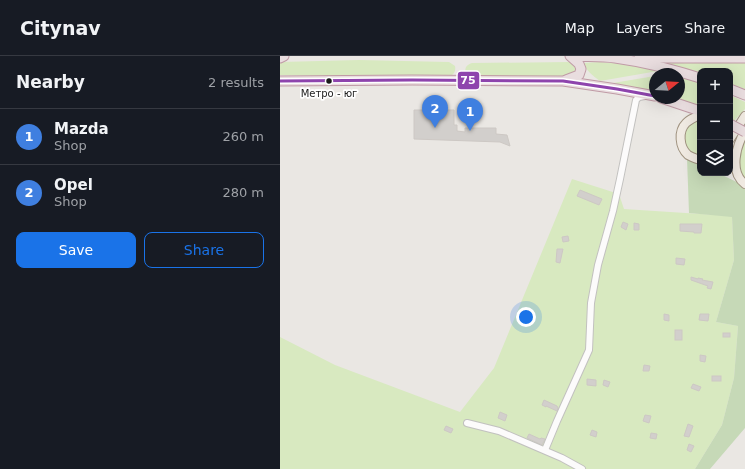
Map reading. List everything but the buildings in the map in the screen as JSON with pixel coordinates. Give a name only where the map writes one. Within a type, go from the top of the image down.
[{"type":"highway","points":[[280,58],[284,56]]},
{"type":"highway","points":[[570,56],[614,58],[745,58]]},
{"type":"highway","points":[[563,81],[575,77],[580,72],[581,66],[570,56]]},
{"type":"highway","points":[[614,58],[655,65],[697,77]]},
{"type":"highway","points":[[280,77],[290,82]]},
{"type":"highway","points":[[280,82],[412,80],[563,81],[626,90],[649,95]]},
{"type":"highway","points":[[733,90],[745,95]]},
{"type":"highway","points":[[678,104],[697,110]]},
{"type":"highway","points":[[733,125],[745,131]]},
{"type":"main road","points":[[697,116],[686,123],[681,135],[681,142],[688,154],[697,159]]},
{"type":"main road","points":[[733,134],[745,116]]},
{"type":"main road","points":[[745,131],[737,150],[735,165],[736,172],[740,180],[745,184]]},
{"type":"street","points":[[626,90],[636,100]]},
{"type":"street","points":[[545,450],[589,350],[591,303],[598,265],[613,210],[636,100],[642,96],[649,96]]},
{"type":"street","points":[[467,423],[499,431],[545,450],[582,469]]},
{"type":"green space","points":[[359,60],[449,62],[455,66],[455,70],[453,74],[449,76],[393,77],[280,75],[280,62]]},
{"type":"green space","points":[[649,61],[745,61],[745,89],[733,85],[733,68],[697,68],[697,72]]},
{"type":"green space","points":[[599,62],[623,64],[649,69],[649,73],[600,81],[590,73],[583,63]]},
{"type":"green space","points":[[472,63],[574,63],[577,71],[570,77],[470,77],[465,71],[467,65]]},
{"type":"green space","points":[[649,77],[649,92],[613,83]]},
{"type":"green space","points":[[685,78],[697,81],[697,106],[685,102]]},
{"type":"green space","points":[[733,96],[745,102],[745,109],[733,122]]},
{"type":"green space","points":[[697,121],[697,156],[688,151],[684,140],[684,133],[691,124]]},
{"type":"green space","points":[[745,139],[745,182],[742,180],[737,162]]},
{"type":"green space","points":[[687,158],[697,163],[697,176],[724,176],[745,186],[745,428],[710,469],[695,469],[722,425],[734,378],[738,326],[716,322],[734,260],[732,217],[689,213]]},
{"type":"green space","points":[[572,179],[619,194],[624,209],[732,216],[734,260],[716,322],[738,326],[734,378],[722,425],[695,469],[280,469],[280,337],[335,365],[460,412],[494,368]]},
{"type":"transit line","name":"75","points":[[280,81],[563,81],[649,95]]},
{"type":"place","name":"Метро - юг","points":[[329,81]]},
{"type":"place","name":"Opel","points":[[435,128]]},
{"type":"place","name":"Mazda","points":[[470,131]]}]
